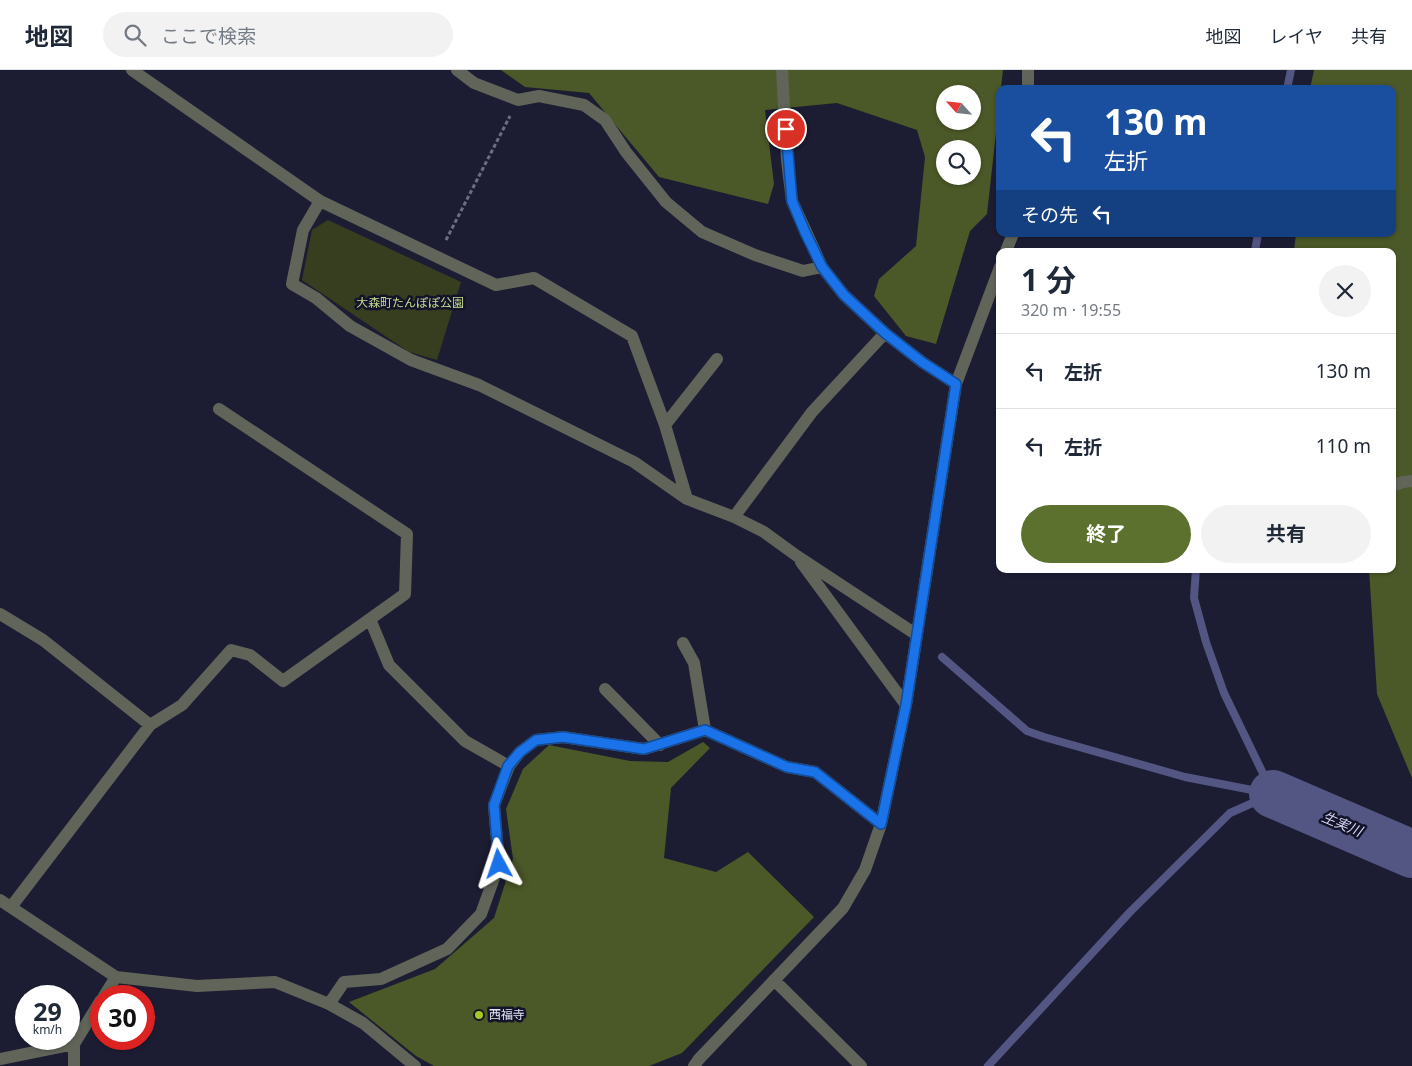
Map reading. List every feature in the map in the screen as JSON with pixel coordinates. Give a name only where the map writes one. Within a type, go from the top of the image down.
[{"type":"street","points":[[132,70],[320,201],[496,285],[534,278],[632,336],[664,425],[687,499]]},
{"type":"street","points":[[457,70],[474,83],[518,100],[539,96],[584,105],[606,120],[626,152],[666,202],[702,232],[755,255],[803,272],[822,267]]},
{"type":"street","points":[[782,70],[792,201],[822,267],[844,295],[885,333],[922,362],[956,384]]},
{"type":"street","points":[[1028,70],[1028,85]]},
{"type":"street","points":[[320,201],[303,230],[292,284],[316,298],[350,326],[411,360],[479,385],[634,462],[687,499],[734,517],[764,532],[797,556],[916,634]]},
{"type":"street","points":[[694,1066],[842,908],[865,870],[881,824],[906,705],[956,384],[996,278]]},
{"type":"street","points":[[734,517],[812,412],[885,333]]},
{"type":"street","points":[[664,425],[717,359]]},
{"type":"street","points":[[218,410],[407,534],[405,594],[283,681],[250,655],[230,650],[182,705],[150,725],[5,904],[116,977],[197,986],[276,982],[329,1004],[363,1023],[414,1066]]},
{"type":"street","points":[[1396,485],[1412,481]]},
{"type":"street","points":[[797,556],[906,705]]},
{"type":"street","points":[[0,614],[43,640],[150,725]]},
{"type":"street","points":[[370,619],[388,665],[465,741],[508,766]]},
{"type":"street","points":[[683,643],[694,663],[705,730]]},
{"type":"street","points":[[605,689],[660,746]]},
{"type":"street","points":[[329,1004],[344,982],[381,979],[447,949],[481,914],[499,864],[494,805],[508,766],[520,752],[536,740],[563,737],[644,749],[660,746],[705,730],[787,767],[815,772],[881,824]]},
{"type":"street","points":[[111,985],[116,977]]},
{"type":"street","points":[[774,980],[861,1066]]},
{"type":"street","points":[[80,1034],[90,1018]]},
{"type":"street","points":[[0,1060],[46,1050]]},
{"type":"street","points":[[74,1050],[74,1066]]},
{"type":"path","points":[[437,257],[518,100]]},
{"type":"green space","points":[[501,70],[1003,70],[1001,85],[996,85],[996,133],[987,214],[970,231],[936,344],[906,336],[874,296],[879,279],[916,246],[925,157],[917,130],[837,103],[765,110],[774,184],[768,204],[659,177],[589,93],[525,87]]},
{"type":"green space","points":[[1314,70],[1412,70],[1412,778],[1377,694],[1369,573],[1396,573],[1396,248],[1294,248],[1296,237],[1396,237],[1396,85],[1311,85]]},
{"type":"green space","name":"大森町たんぽぽ公園","points":[[328,220],[461,282],[437,360],[409,352],[302,280],[312,230]]},
{"type":"green space","points":[[703,742],[710,748],[671,788],[664,858],[716,872],[748,852],[814,917],[682,1053],[649,1066],[434,1066],[416,1056],[349,1002],[435,969],[494,918],[513,859],[506,809],[523,769],[549,745],[630,761],[668,762]]},
{"type":"waterway","points":[[1288,85],[1291,70]]},
{"type":"waterway","points":[[1256,248],[1257,237]]},
{"type":"waterway","points":[[1196,573],[1194,598],[1206,642],[1224,693],[1273,794]]},
{"type":"waterway","points":[[942,657],[1027,731],[1185,777],[1273,794]]},
{"type":"waterway","points":[[988,1066],[1130,912],[1230,813],[1273,794]]},
{"type":"waterway","name":"生実川","points":[[1273,794],[1412,854]]},
{"type":"place","name":"西福寺","points":[[479,1015]]},
{"type":"route","points":[[499,864],[494,805],[508,766],[520,752],[536,740],[563,737],[644,749],[660,746],[705,730],[787,767],[815,772],[881,824],[906,705],[956,384],[922,362],[885,333],[844,295],[822,267],[792,201],[786,129]]}]
